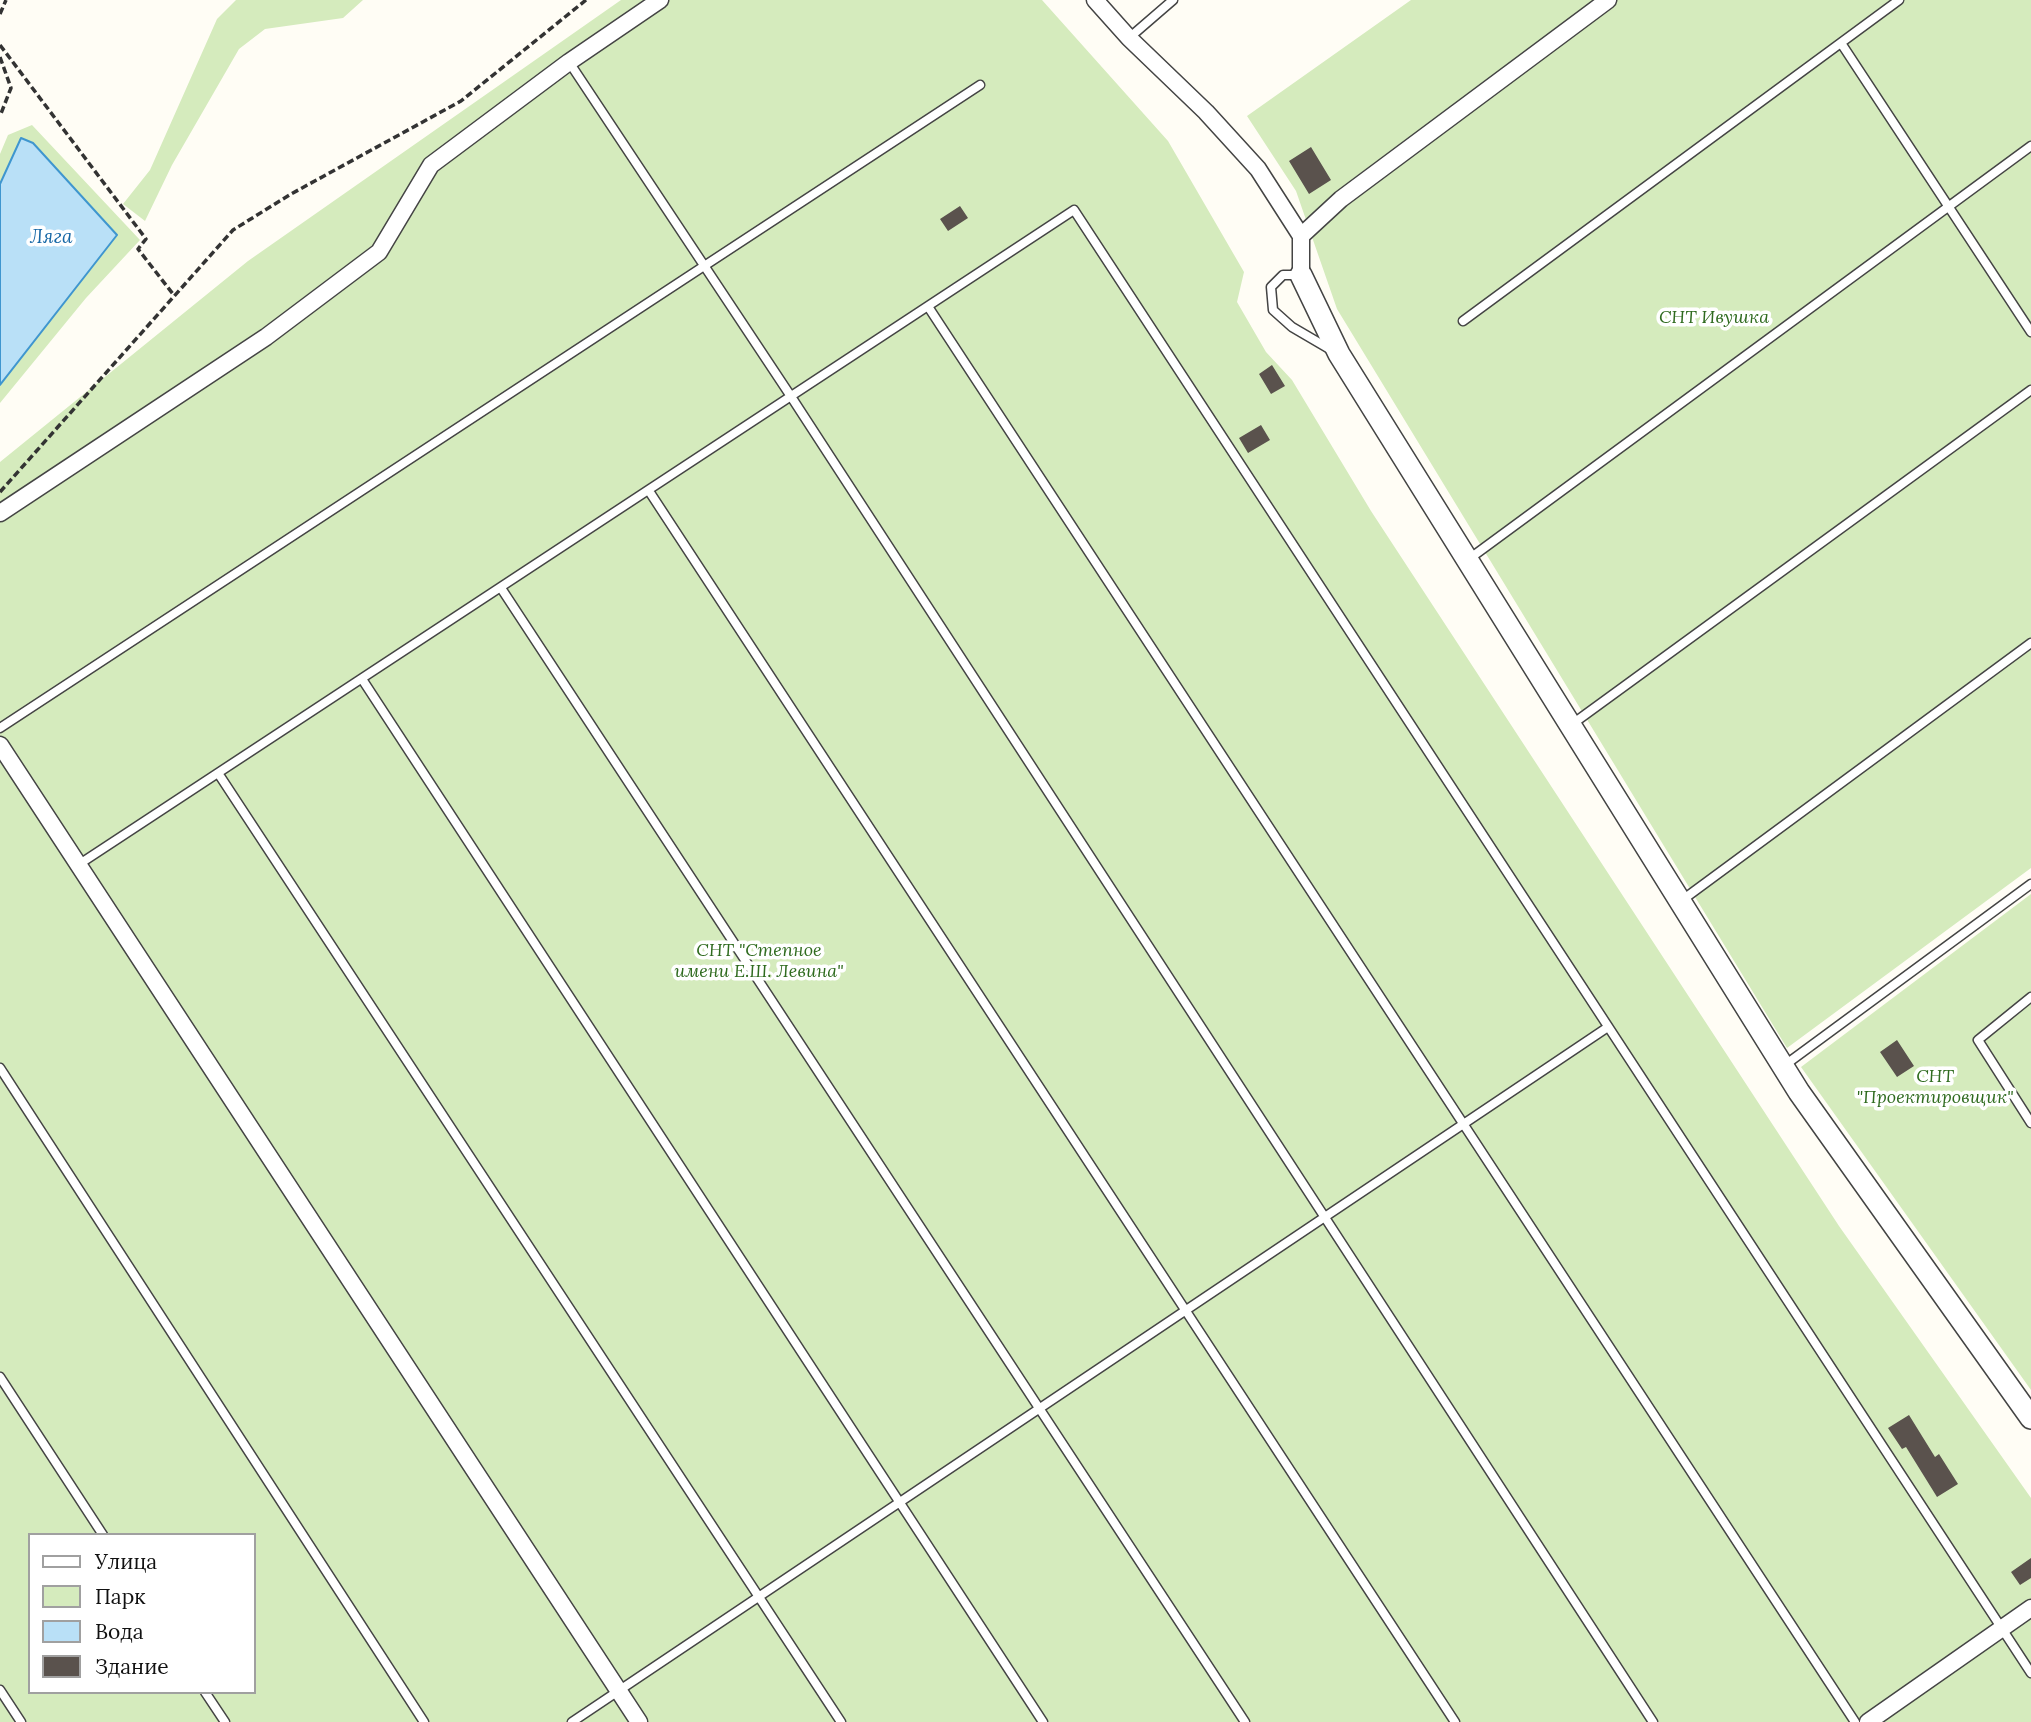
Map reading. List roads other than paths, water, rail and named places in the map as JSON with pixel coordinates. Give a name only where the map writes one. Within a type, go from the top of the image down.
[{"type":"street","points":[[0,513],[266,337],[379,252],[430,165],[569,62],[660,0]]},
{"type":"street","points":[[1095,0],[1129,37],[1206,111],[1258,169],[1301,236],[1301,275],[1339,354],[1466,561],[1783,1066],[2031,1418]]},
{"type":"street","points":[[1301,236],[1341,199],[1608,0]]},
{"type":"street","points":[[0,745],[639,1722]]},
{"type":"street","points":[[1868,1722],[2031,1608]]},
{"type":"lane","points":[[1129,37],[1173,0]]},
{"type":"lane","points":[[1463,321],[1899,0]]},
{"type":"lane","points":[[1841,43],[2031,332]]},
{"type":"lane","points":[[569,62],[792,398],[1653,1722]]},
{"type":"lane","points":[[0,728],[980,85]]},
{"type":"lane","points":[[1466,561],[2031,146]]},
{"type":"lane","points":[[78,865],[792,398],[1074,210],[2031,1673]]},
{"type":"lane","points":[[1301,275],[1283,275],[1271,287],[1273,310],[1292,327],[1339,354]]},
{"type":"lane","points":[[929,307],[1855,1722]]},
{"type":"lane","points":[[1569,727],[2031,390]]},
{"type":"lane","points":[[649,491],[1455,1722]]},
{"type":"lane","points":[[501,588],[1245,1722]]},
{"type":"lane","points":[[1679,903],[2031,643]]},
{"type":"lane","points":[[362,678],[1043,1722]]},
{"type":"lane","points":[[218,774],[841,1722]]},
{"type":"lane","points":[[1783,1066],[2031,884]]},
{"type":"lane","points":[[2031,997],[1978,1040],[2031,1123]]},
{"type":"lane","points":[[572,1722],[1608,1027]]},
{"type":"lane","points":[[0,1068],[424,1722]]},
{"type":"lane","points":[[0,1377],[102,1533]]},
{"type":"lane","points":[[0,1690],[21,1722]]},
{"type":"lane","points":[[206,1694],[225,1722]]},
{"type":"water","name":"Ляга","points":[[21,138],[33,143],[117,235],[0,385],[0,184]]},
{"type":"park label","name":"СНТ Ивушка","points":[[1714,318]]},
{"type":"park label","name":"СНТ \"Степное имени Е.Ш. Левина\"","points":[[759,961]]},
{"type":"park label","name":"СНТ \"Проектировщик\"","points":[[1935,1087]]}]
